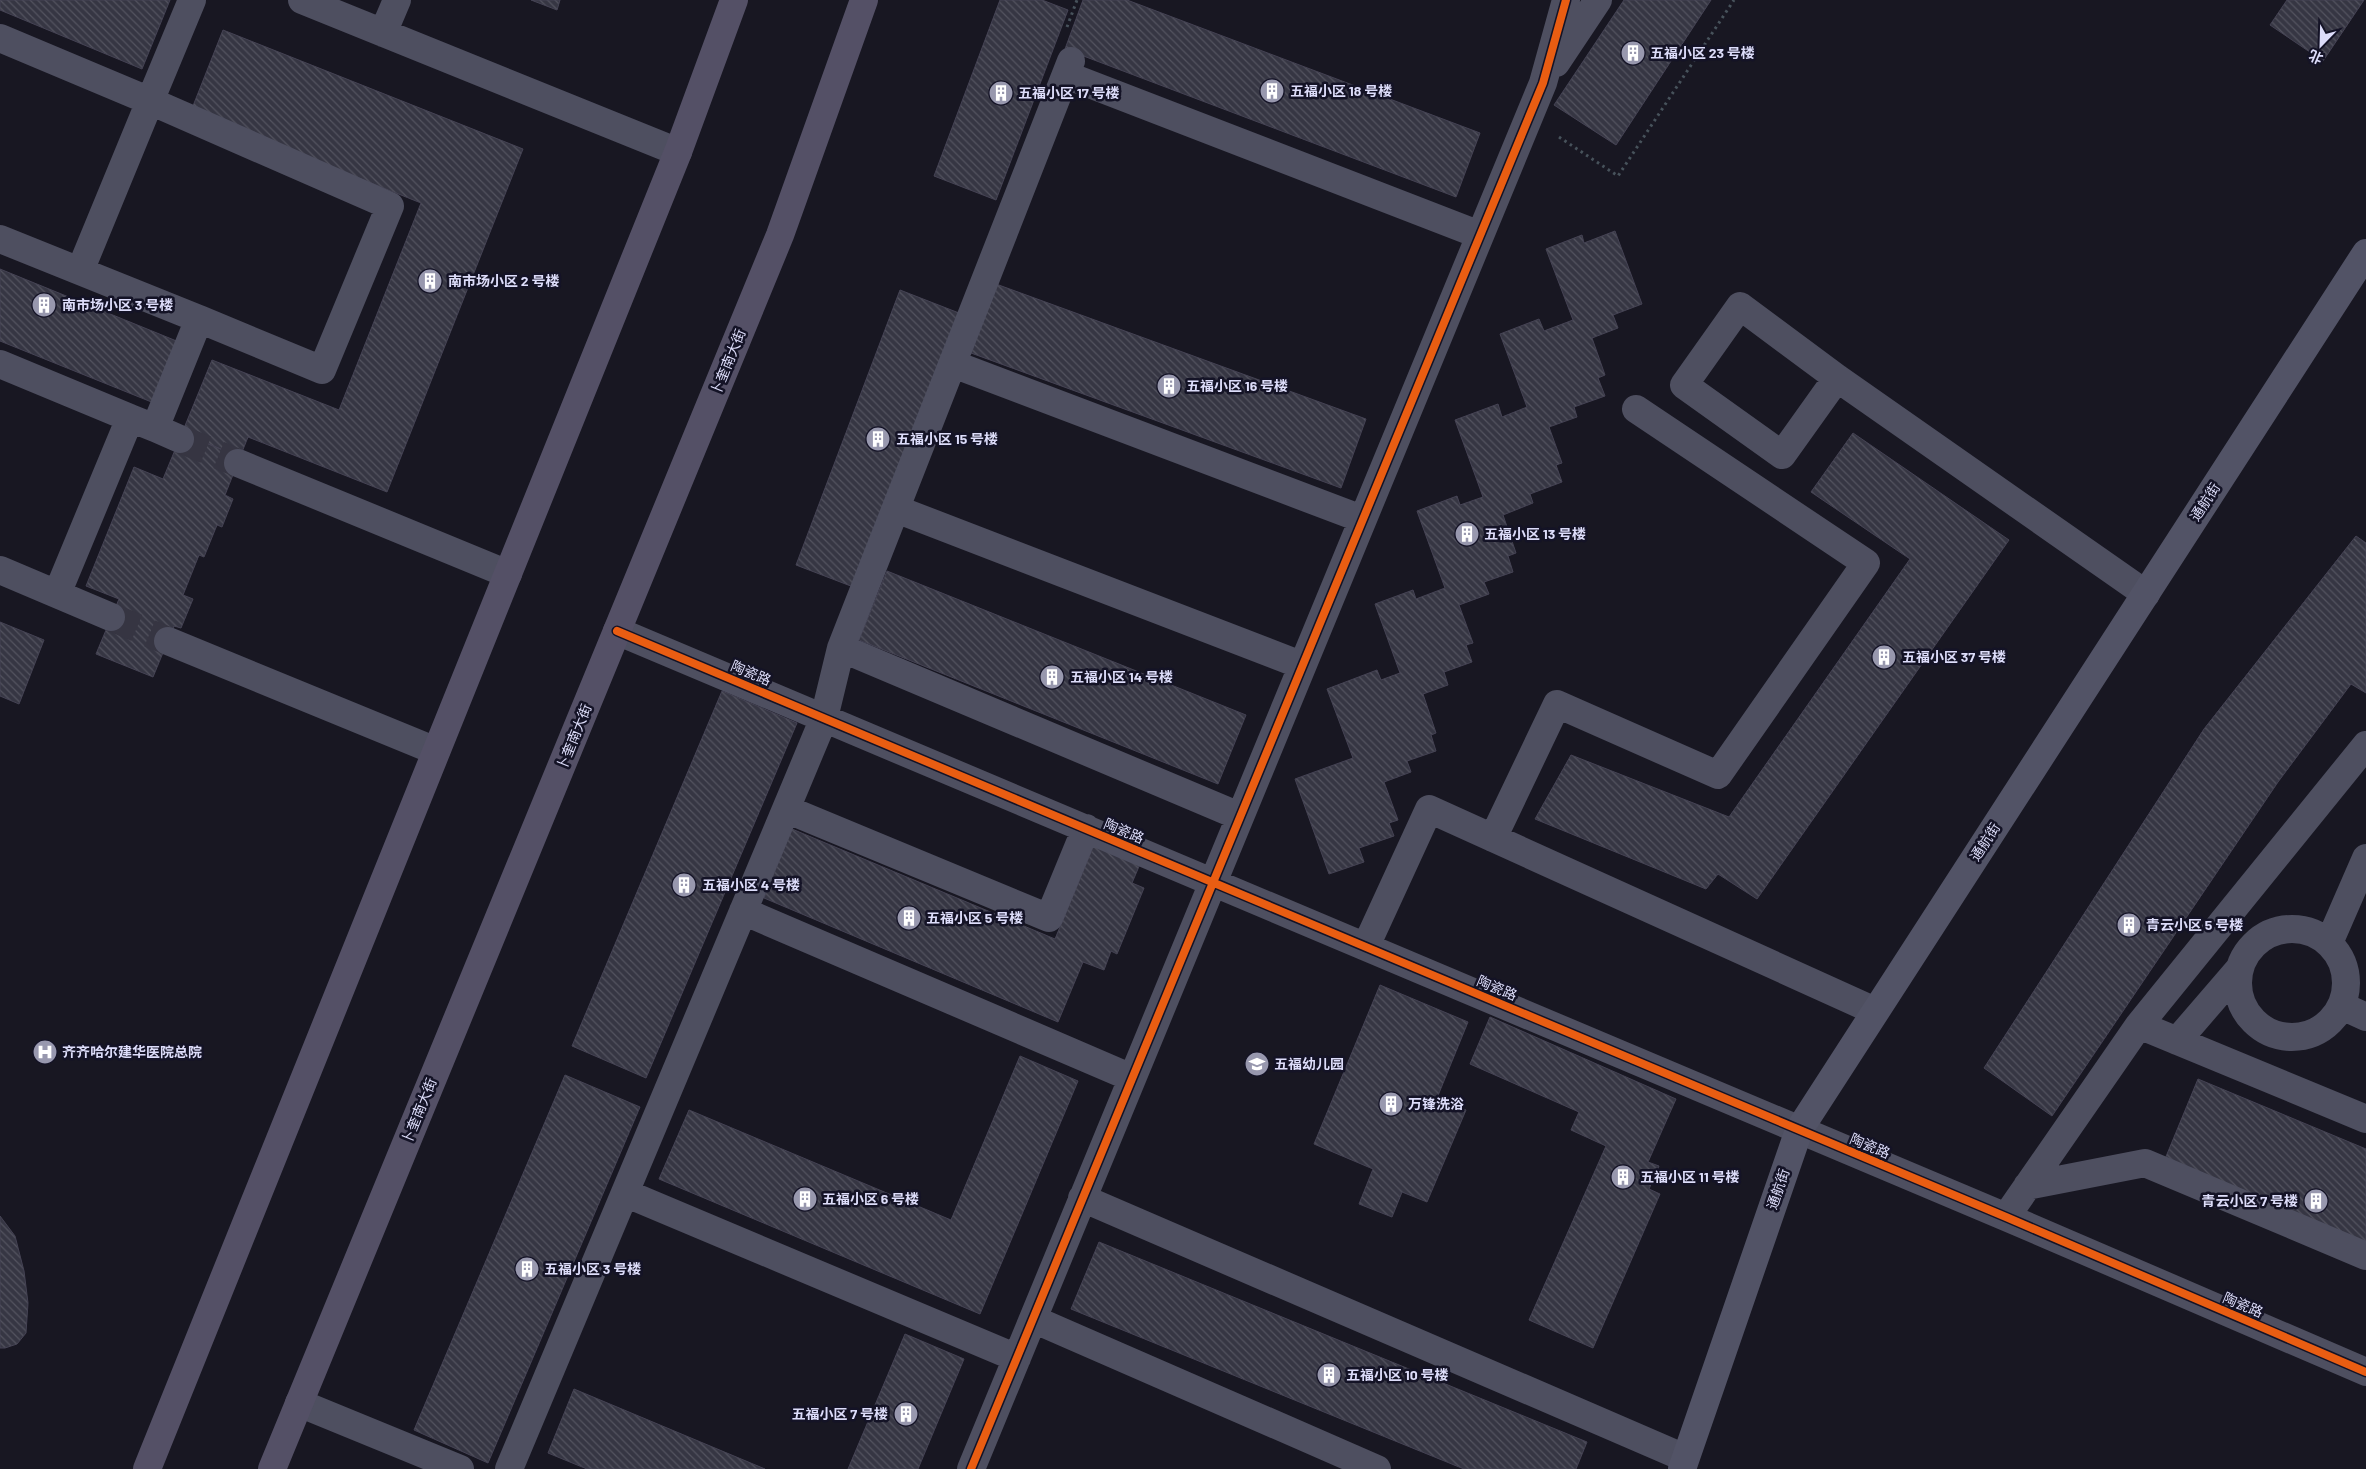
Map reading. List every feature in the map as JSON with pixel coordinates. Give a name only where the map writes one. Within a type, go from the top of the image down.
[{"type":"main road","points":[[147,1469],[678,152],[734,0]]},
{"type":"main road","name":"卜奎南大街","points":[[272,1469],[780,235],[864,0]]},
{"type":"main road","name":"通航街","points":[[1683,1464],[1799,1130],[2366,253]]},
{"type":"street","points":[[80,271],[192,0]]},
{"type":"street","points":[[302,0],[678,152]]},
{"type":"street","points":[[384,33],[397,0]]},
{"type":"street","points":[[971,1469],[1543,83],[1566,0]]},
{"type":"street","points":[[1543,83],[1598,0]]},
{"type":"street","points":[[0,38],[390,206],[322,370],[0,239]]},
{"type":"street","points":[[509,1469],[824,718],[841,648],[1068,68],[1480,235]]},
{"type":"street","points":[[1837,378],[1782,455],[1684,385],[1740,306],[1837,378],[2146,594]]},
{"type":"street","points":[[155,428],[199,319]]},
{"type":"street","points":[[0,364],[180,439]]},
{"type":"street","points":[[953,364],[1362,519]]},
{"type":"street","points":[[1493,838],[1557,704],[1718,775],[1866,563],[1636,409]]},
{"type":"street","points":[[56,594],[130,418]]},
{"type":"street","points":[[238,463],[508,574]]},
{"type":"street","points":[[896,509],[1301,666]]},
{"type":"street","points":[[0,570],[111,616]]},
{"type":"street","name":"陶瓷路","points":[[617,631],[2006,1217],[2366,1372]]},
{"type":"street","points":[[168,641],[436,752]]},
{"type":"street","points":[[841,648],[1239,816]]},
{"type":"street","points":[[2006,1217],[2139,1025],[2366,745]]},
{"type":"street","points":[[786,809],[1049,918],[1086,828]]},
{"type":"street","points":[[1366,946],[1430,809],[1875,1011]]},
{"type":"street","points":[[2329,943],[2366,858]]},
{"type":"street","points":[[743,911],[1132,1078]]},
{"type":"street","points":[[2177,1041],[2240,968],[2248,952],[2261,939],[2278,931],[2297,929],[2315,934],[2329,943],[2340,957],[2346,973],[2346,990],[2342,1006],[2332,1021],[2318,1031],[2302,1036],[2285,1037],[2268,1031],[2253,1021],[2243,1005],[2238,987],[2240,968]]},
{"type":"street","points":[[2342,1006],[2366,1017]]},
{"type":"street","points":[[2139,1025],[2366,1119]]},
{"type":"street","points":[[2027,1186],[2145,1163],[2366,1256]]},
{"type":"street","points":[[625,1193],[1017,1358]]},
{"type":"street","points":[[1082,1198],[1683,1464]]},
{"type":"street","points":[[1033,1319],[1377,1469]]},
{"type":"street","points":[[299,1402],[460,1469]]},
{"type":"path","points":[[1529,116],[1618,176],[1734,0]]},
{"type":"building","points":[[0,0],[170,0],[142,69],[0,10]]},
{"type":"building","points":[[531,0],[560,0],[557,10]]},
{"type":"building","name":"五福小区 17 号楼","points":[[1000,0],[1042,0],[1068,10],[996,200],[934,176]]},
{"type":"building","name":"五福小区 18 号楼","points":[[1083,0],[1127,0],[1480,133],[1456,197],[1065,49]]},
{"type":"building","name":"五福小区 23 号楼","points":[[1624,0],[1711,0],[1616,145],[1554,105]]},
{"type":"building","points":[[2287,0],[2364,0],[2323,61],[2270,25]]},
{"type":"building","name":"南市场小区 2 号楼","points":[[223,30],[523,149],[387,492],[248,437],[240,457],[182,433],[212,360],[339,410],[421,203],[191,111]]},
{"type":"building","name":"五福小区 13 号楼","points":[[1615,231],[1642,304],[1613,315],[1618,328],[1592,338],[1605,375],[1598,378],[1605,396],[1574,407],[1577,417],[1549,427],[1562,463],[1556,465],[1562,482],[1530,494],[1533,503],[1503,515],[1516,553],[1508,556],[1513,572],[1484,582],[1489,594],[1459,605],[1473,643],[1466,645],[1472,662],[1444,672],[1448,685],[1423,694],[1436,733],[1431,735],[1436,751],[1407,761],[1411,772],[1384,782],[1398,820],[1389,823],[1394,836],[1359,848],[1364,862],[1329,874],[1295,779],[1353,758],[1327,689],[1377,670],[1381,680],[1400,673],[1375,604],[1413,590],[1416,599],[1445,588],[1417,511],[1457,496],[1460,505],[1483,497],[1455,420],[1498,404],[1502,417],[1527,407],[1500,334],[1539,319],[1544,331],[1573,320],[1546,249],[1582,235],[1584,243]]},
{"type":"building","name":"南市场小区 3 号楼","points":[[0,269],[179,342],[154,403],[0,341]]},
{"type":"building","name":"五福小区 16 号楼","points":[[996,284],[1366,419],[1341,488],[971,353]]},
{"type":"building","name":"五福小区 15 号楼","points":[[900,290],[959,313],[856,588],[796,565]]},
{"type":"building","points":[[182,433],[240,457],[225,495],[233,499],[222,527],[217,525],[204,557],[199,555],[183,595],[193,599],[181,628],[174,626],[153,677],[96,654],[119,599],[86,586],[134,467],[163,479]]},
{"type":"building","name":"五福小区 37 号楼","points":[[1853,433],[2009,540],[1757,899],[1718,874],[1706,889],[1535,819],[1571,755],[1729,817],[1910,559],[1811,492]]},
{"type":"building","name":"青云小区 5 号楼","points":[[2356,536],[2366,543],[2366,693],[2351,684],[2278,782],[2052,1116],[1984,1068],[2204,729]]},
{"type":"building","name":"五福小区 14 号楼","points":[[887,571],[1246,715],[1218,784],[859,640]]},
{"type":"building","points":[[0,622],[44,640],[19,704],[0,696]]},
{"type":"building","name":"五福小区 4 号楼","points":[[722,691],[797,723],[646,1078],[572,1046]]},
{"type":"building","name":"五福小区 5 号楼","points":[[792,829],[1055,939],[1094,845],[1140,864],[1132,883],[1144,888],[1117,954],[1111,951],[1104,970],[1083,962],[1058,1022],[764,898]]},
{"type":"building","name":"万锋洗浴","points":[[1380,985],[1468,1022],[1437,1098],[1466,1110],[1427,1202],[1402,1192],[1392,1217],[1359,1204],[1373,1169],[1314,1144]]},
{"type":"building","name":"五福小区 11 号楼","points":[[1490,1017],[1676,1099],[1648,1162],[1659,1166],[1649,1189],[1660,1194],[1593,1348],[1529,1320],[1606,1146],[1571,1130],[1579,1112],[1470,1064]]},
{"type":"building","name":"五福小区 6 号楼","points":[[1020,1056],[1078,1081],[980,1314],[659,1179],[689,1110],[951,1220]]},
{"type":"building","name":"五福小区 3 号楼","points":[[565,1075],[640,1107],[488,1463],[414,1430]]},
{"type":"building","name":"青云小区 7 号楼","points":[[2198,1079],[2366,1149],[2366,1242],[2165,1159]]},
{"type":"building","points":[[0,1216],[15,1236],[24,1271],[28,1303],[26,1333],[17,1344],[5,1348],[0,1348]]},
{"type":"building","name":"五福小区 10 号楼","points":[[1099,1242],[1587,1442],[1576,1469],[1464,1469],[1071,1309]]},
{"type":"building","name":"五福小区 7 号楼","points":[[905,1334],[964,1359],[918,1469],[848,1469]]},
{"type":"building","points":[[574,1389],[765,1469],[587,1469],[548,1453]]},
{"type":"tunnel","points":[[180,439],[238,463]]},
{"type":"tunnel","points":[[111,617],[168,641]]},
{"type":"cycle path","points":[[971,1469],[1543,83],[1566,0]]},
{"type":"cycle path","points":[[617,631],[2006,1217],[2366,1372]]},
{"type":"place","name":"五福小区 23 号楼","points":[[1633,53]]},
{"type":"place","name":"五福小区 18 号楼","points":[[1272,91]]},
{"type":"place","name":"五福小区 17 号楼","points":[[1001,93]]},
{"type":"place","name":"南市场小区 2 号楼","points":[[430,281]]},
{"type":"place","name":"南市场小区 3 号楼","points":[[44,305]]},
{"type":"place","name":"五福小区 16 号楼","points":[[1169,386]]},
{"type":"place","name":"五福小区 15 号楼","points":[[878,439]]},
{"type":"place","name":"五福小区 13 号楼","points":[[1467,534]]},
{"type":"place","name":"五福小区 37 号楼","points":[[1884,657]]},
{"type":"place","name":"五福小区 14 号楼","points":[[1052,677]]},
{"type":"place","name":"五福小区 4 号楼","points":[[684,885]]},
{"type":"place","name":"五福小区 5 号楼","points":[[909,918]]},
{"type":"place","name":"青云小区 5 号楼","points":[[2129,925]]},
{"type":"place","name":"齐齐哈尔建华医院总院","points":[[45,1052]]},
{"type":"place","name":"五福幼儿园","points":[[1257,1064]]},
{"type":"place","name":"万锋洗浴","points":[[1391,1104]]},
{"type":"place","name":"五福小区 11 号楼","points":[[1623,1177]]},
{"type":"place","name":"五福小区 6 号楼","points":[[805,1199]]},
{"type":"place","name":"青云小区 7 号楼","points":[[2316,1201]]},
{"type":"place","name":"五福小区 3 号楼","points":[[527,1269]]},
{"type":"place","name":"五福小区 10 号楼","points":[[1329,1375]]},
{"type":"place","name":"五福小区 7 号楼","points":[[906,1414]]}]
